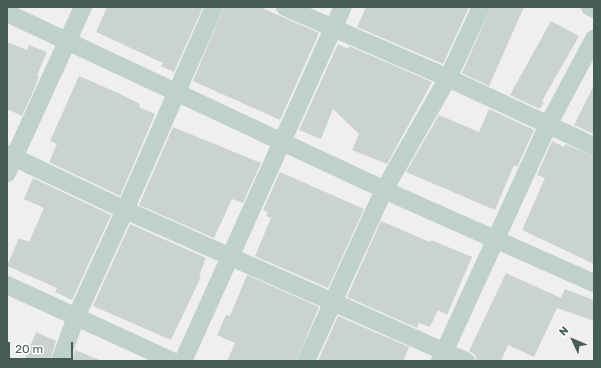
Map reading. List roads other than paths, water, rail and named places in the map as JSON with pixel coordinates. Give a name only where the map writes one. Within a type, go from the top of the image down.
[{"type":"street","points":[[83,7],[9,161],[230,256],[333,303],[442,356],[466,361]]},
{"type":"street","points":[[60,361],[76,317],[125,210],[214,7]]},
{"type":"street","points":[[285,7],[448,78],[594,146]]},
{"type":"street","points":[[183,361],[333,28],[344,7]]},
{"type":"street","points":[[306,361],[384,190],[448,78],[481,7]]},
{"type":"street","points":[[590,7],[594,9]]},
{"type":"street","points":[[7,13],[68,40],[384,190],[594,283]]},
{"type":"street","points":[[442,356],[548,125],[594,39]]},
{"type":"street","points":[[7,285],[172,361]]}]
